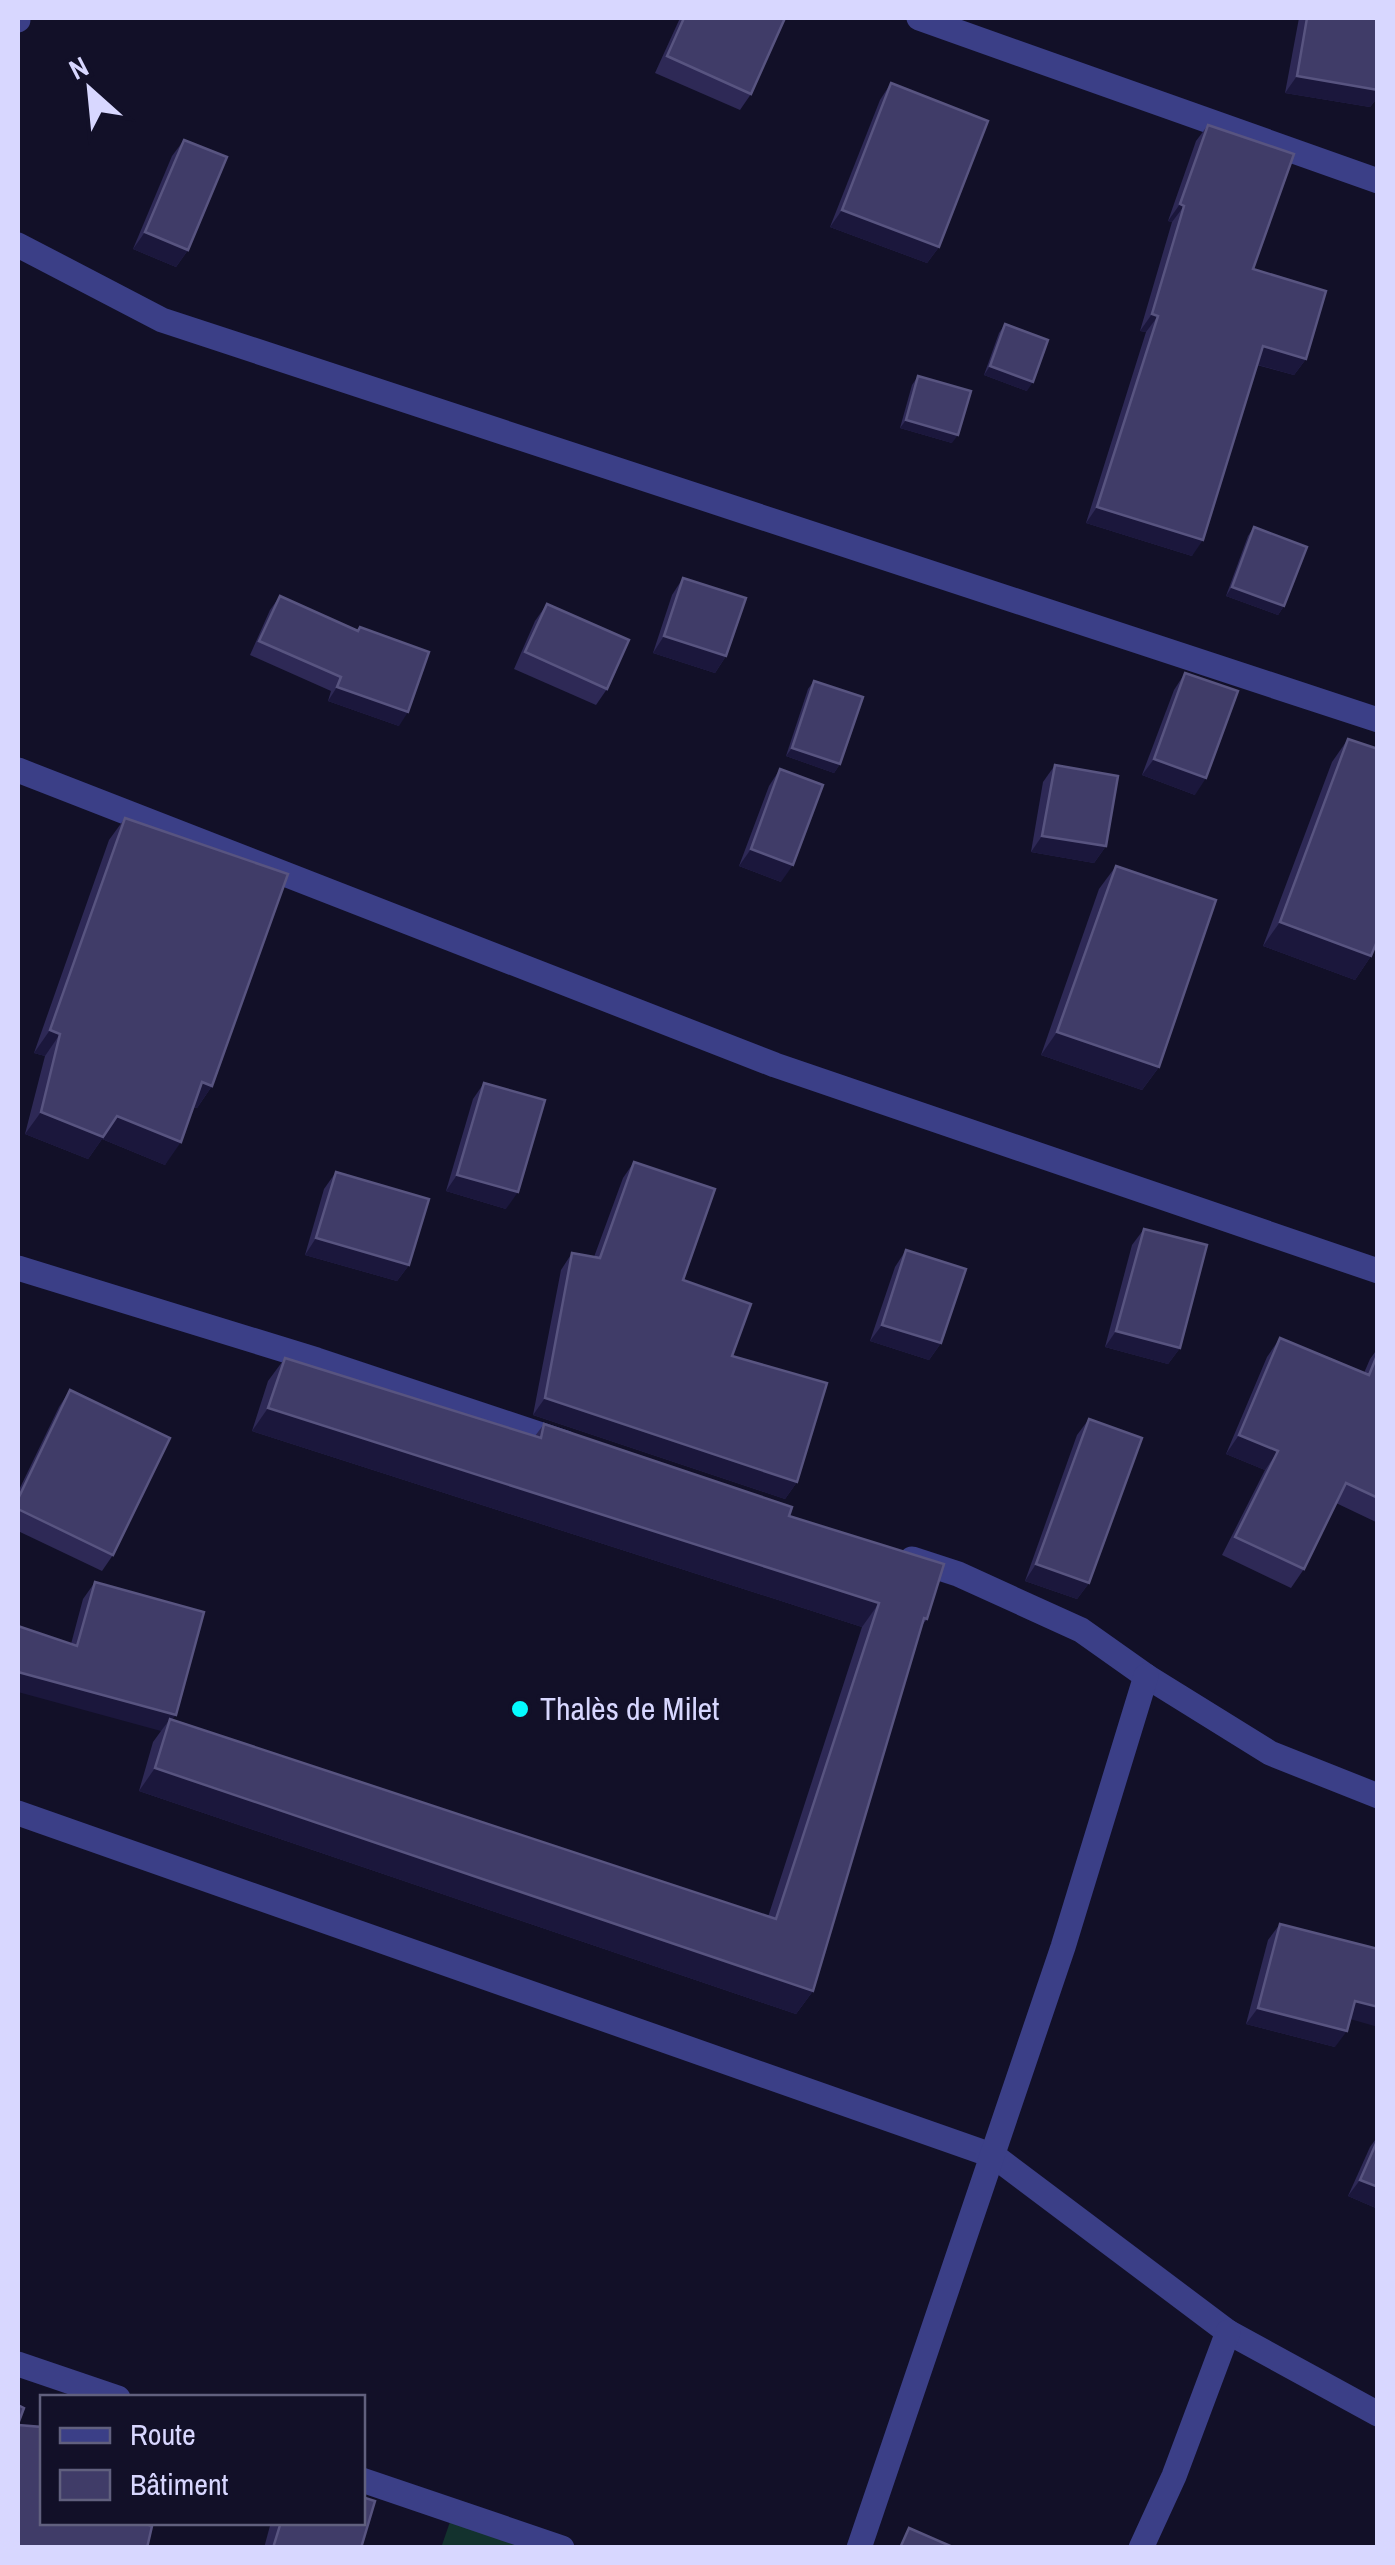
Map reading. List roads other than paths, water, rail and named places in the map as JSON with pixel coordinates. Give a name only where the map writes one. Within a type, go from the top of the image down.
[{"type":"street","points":[[919,18],[1378,181]]},
{"type":"street","points":[[18,245],[162,320],[1378,720]]},
{"type":"street","points":[[18,770],[775,1065],[1378,1271]]},
{"type":"street","points":[[18,1268],[317,1360],[581,1448]]},
{"type":"street","points":[[882,1549],[958,1574],[1080,1630],[1270,1753],[1378,1796]]},
{"type":"street","points":[[858,2548],[994,2156],[1146,1676]]},
{"type":"street","points":[[18,1813],[994,2156],[1228,2332],[1378,2414]]},
{"type":"street","points":[[1141,2548],[1174,2476],[1228,2332]]},
{"type":"street","points":[[18,2364],[109,2395]]},
{"type":"street","points":[[365,2481],[562,2548]]},
{"type":"place","name":"Thalès de Milet","points":[[520,1709]]}]
